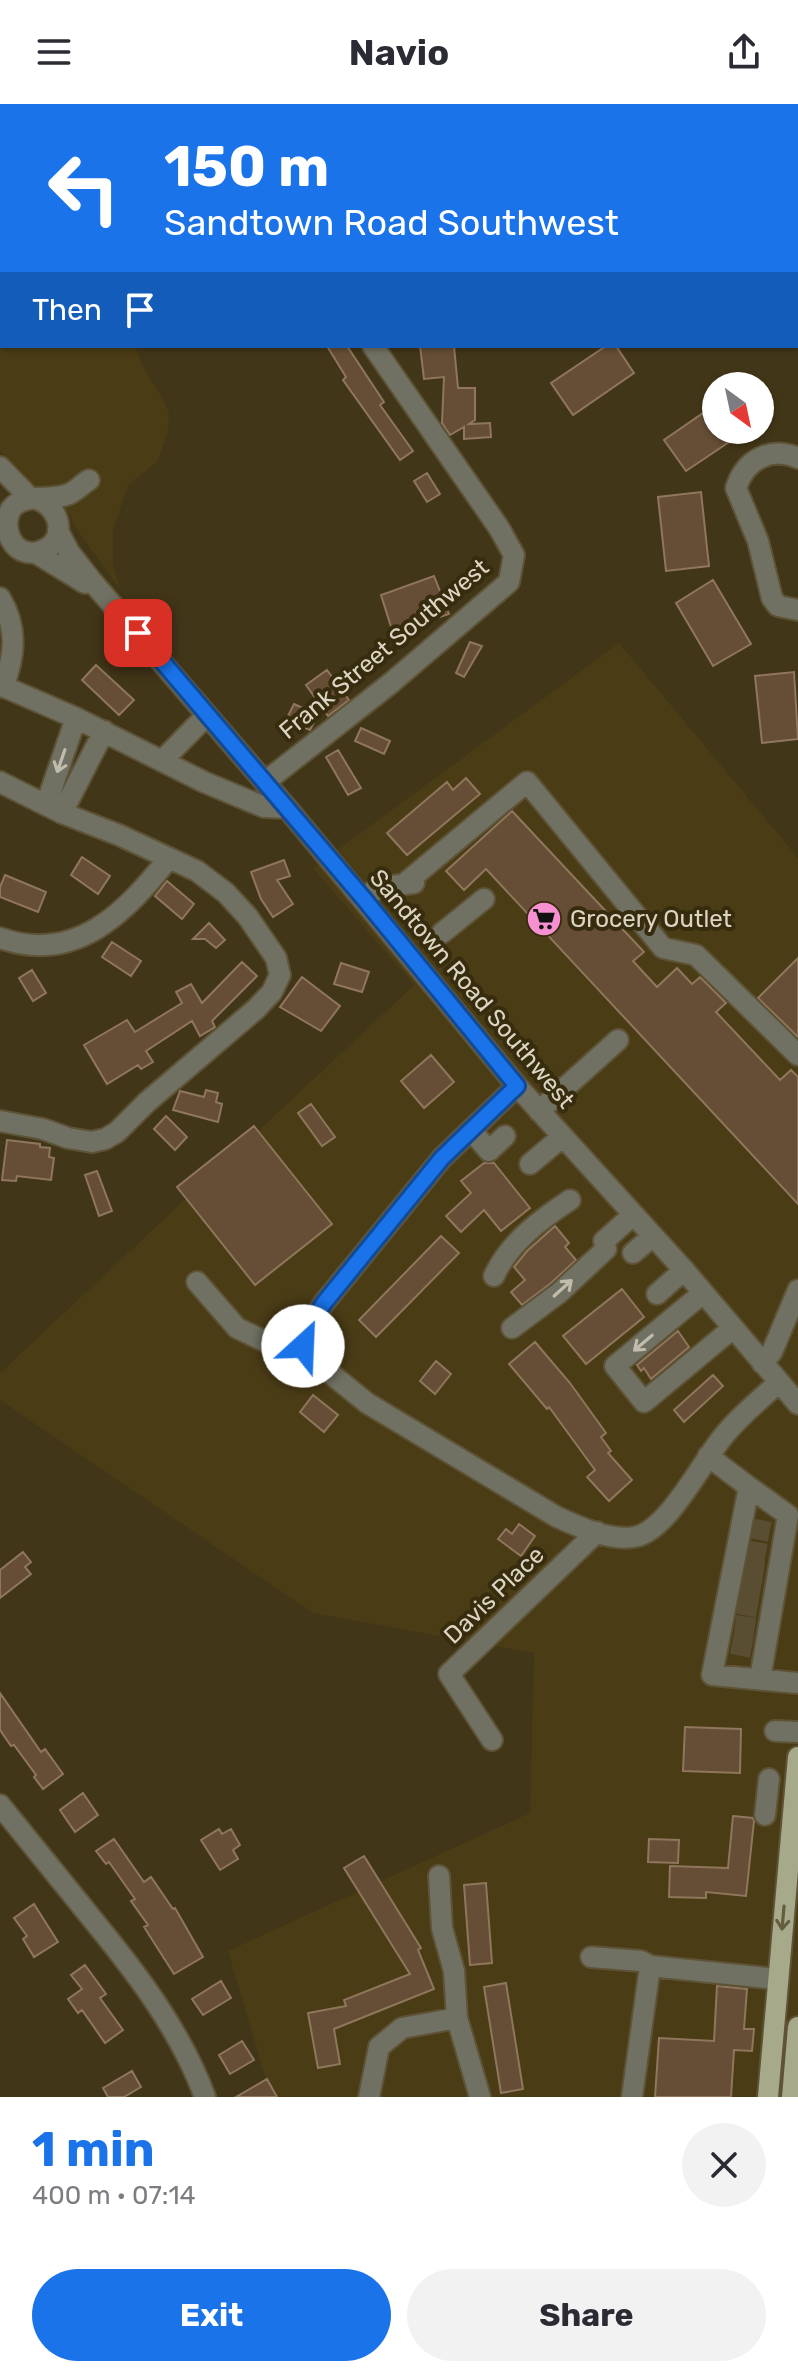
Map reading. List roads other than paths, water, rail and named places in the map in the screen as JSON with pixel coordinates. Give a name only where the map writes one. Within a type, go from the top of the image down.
[{"type":"main road","points":[[768,2097],[798,1757]]},
{"type":"main road","points":[[792,2097],[798,2027]]},
{"type":"street","name":"Frank Street Southwest","points":[[265,782],[380,692],[509,582],[514,555],[499,528],[374,348]]},
{"type":"street","points":[[798,458],[783,453],[758,457],[745,469],[736,488],[758,541],[772,598],[778,606],[798,610]]},
{"type":"street","points":[[0,467],[33,499],[51,507],[58,527]]},
{"type":"street","points":[[5,518],[16,504],[70,494],[89,480]]},
{"type":"street","points":[[0,484],[6,536],[11,544],[31,553]]},
{"type":"street","points":[[0,559],[31,553],[51,545],[70,494]]},
{"type":"street","name":"Sandtown Road Southwest","points":[[58,527],[69,552],[364,899],[517,1086],[684,1270],[798,1404]]},
{"type":"street","name":"Sandtown Road Southwest","points":[[31,553],[64,569],[111,602]]},
{"type":"street","points":[[0,598],[9,614],[14,645],[12,664],[2,686],[264,807],[287,808]]},
{"type":"street","points":[[162,761],[207,715]]},
{"type":"street","points":[[54,809],[76,718]]},
{"type":"street","points":[[54,809],[104,731]]},
{"type":"street","points":[[0,782],[197,871],[226,893],[248,917],[276,958],[280,975],[272,992],[256,1009],[147,1102],[117,1132],[105,1139],[92,1142],[68,1138],[43,1129],[0,1121]]},
{"type":"street","points":[[403,885],[527,782],[663,948],[696,955],[798,1055]]},
{"type":"street","points":[[0,938],[42,945],[90,932],[126,909],[169,858]]},
{"type":"street","points":[[364,899],[377,888],[426,881]]},
{"type":"street","points":[[449,927],[484,899]]},
{"type":"street","points":[[539,1111],[618,1040]]},
{"type":"street","points":[[517,1086],[442,1158],[324,1303],[304,1334],[303,1346],[309,1356],[367,1403],[557,1517],[597,1532],[632,1538],[658,1525],[742,1415],[779,1382]]},
{"type":"street","points":[[471,1130],[489,1151],[505,1136]]},
{"type":"street","points":[[530,1164],[562,1137]]},
{"type":"street","points":[[494,1276],[510,1249],[544,1217],[570,1200]]},
{"type":"street","points":[[512,1328],[559,1293],[606,1249],[604,1241],[633,1215]]},
{"type":"street","points":[[633,1253],[653,1236]]},
{"type":"street","points":[[657,1294],[684,1270]]},
{"type":"street","points":[[197,1282],[237,1328],[264,1341],[303,1346]]},
{"type":"street","points":[[762,1363],[772,1352],[798,1290]]},
{"type":"street","points":[[703,1293],[615,1366],[644,1402],[733,1328]]},
{"type":"street","points":[[708,1456],[788,1515],[712,1675],[798,1683]]},
{"type":"street","points":[[749,1487],[752,1588],[760,1679]]},
{"type":"street","name":"Davis Place","points":[[492,1740],[449,1674],[597,1532]]},
{"type":"street","points":[[775,1731],[798,1732]]},
{"type":"street","points":[[769,1779],[766,1807],[793,1803]]},
{"type":"street","points":[[0,1805],[136,1974],[169,2023],[205,2097]]},
{"type":"street","points":[[439,1876],[442,1928],[454,1971],[457,2018],[480,2097]]},
{"type":"street","points":[[591,1957],[777,1979]]},
{"type":"street","points":[[632,2097],[650,1966]]},
{"type":"street","points":[[369,2097],[379,2047],[402,2028],[457,2018]]},
{"type":"tunnel","points":[[750,1528],[770,1532]]},
{"type":"tunnel","points":[[746,1550],[767,1554]]},
{"type":"tunnel","points":[[744,1568],[764,1571]]},
{"type":"tunnel","points":[[741,1586],[761,1590]]},
{"type":"tunnel","points":[[738,1604],[759,1608]]},
{"type":"tunnel","points":[[735,1625],[756,1628]]},
{"type":"tunnel","points":[[732,1644],[752,1648]]},
{"type":"place","name":"Grocery Outlet","points":[[544,919]]}]
